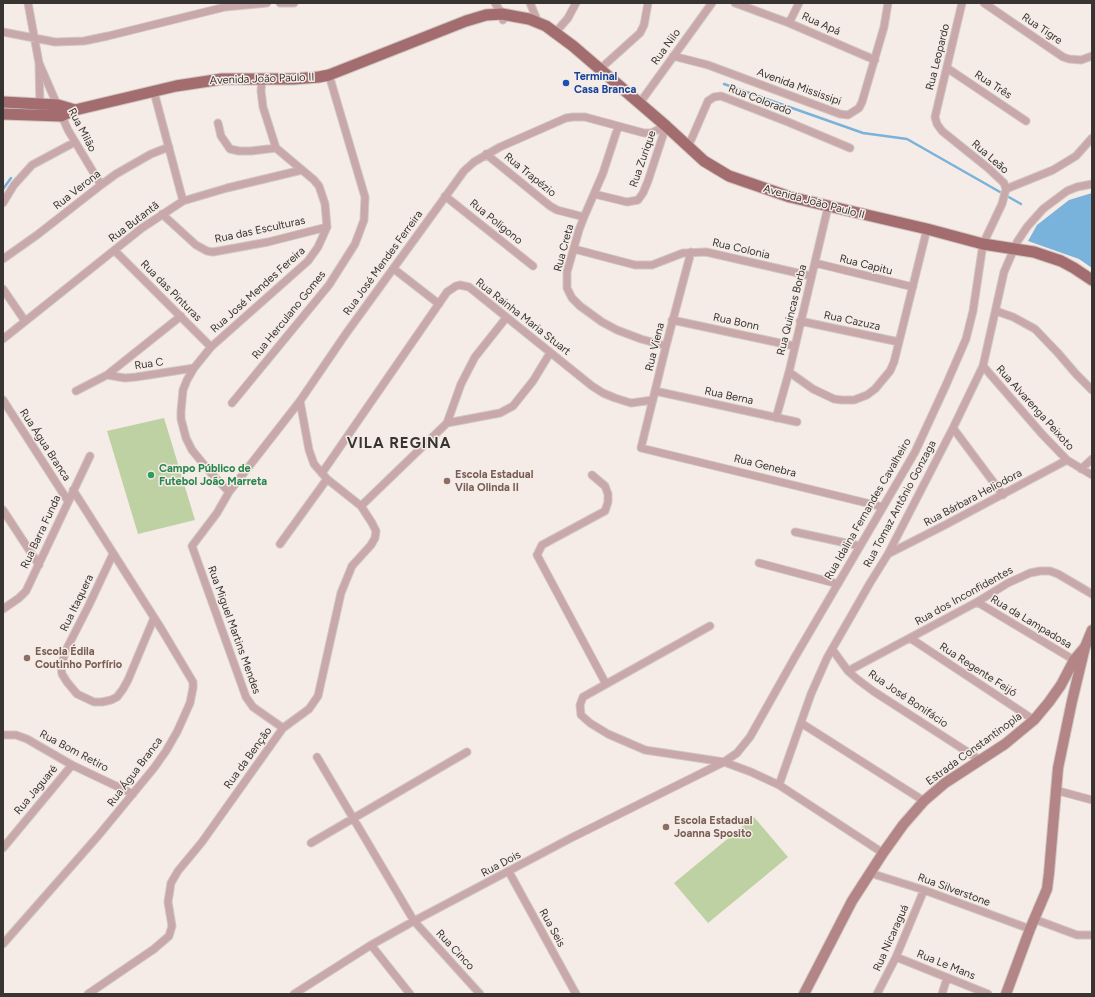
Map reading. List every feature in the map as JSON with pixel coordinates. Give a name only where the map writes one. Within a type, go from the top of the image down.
[{"type":"main road","name":"Avenida João Paulo II","points":[[503,17],[555,33]]},
{"type":"main road","name":"Avenida João Paulo II","points":[[4,110],[75,110],[176,86],[222,78],[308,78],[330,75],[466,21],[503,17],[538,22],[546,26],[573,46],[666,126],[704,161],[729,176],[790,197],[828,207],[987,244],[1034,252],[1061,261],[1092,280]]},
{"type":"street","points":[[28,3],[39,63],[40,110]]},
{"type":"street","points":[[3,32],[55,42],[84,41],[225,7],[267,3]]},
{"type":"street","points":[[280,3],[294,3]]},
{"type":"street","points":[[495,3],[503,17]]},
{"type":"street","points":[[530,3],[538,22]]},
{"type":"street","points":[[555,33],[568,18],[576,3]]},
{"type":"street","points":[[600,69],[640,33],[644,25],[648,3]]},
{"type":"street","name":"Rua Nilo","points":[[639,104],[712,3]]},
{"type":"street","name":"Rua Apá","points":[[735,3],[789,23],[875,60]]},
{"type":"street","points":[[789,23],[799,3]]},
{"type":"street","name":"Avenida Mississipi","points":[[673,56],[708,65],[840,114],[848,115],[859,108],[862,102],[884,27],[888,3]]},
{"type":"street","name":"Rua Leopardo","points":[[935,117],[962,3]]},
{"type":"street","name":"Rua Tigre","points":[[984,3],[1069,60],[1081,60],[1092,56]]},
{"type":"street","name":"Rua Milão","points":[[39,63],[59,111],[75,142],[101,185]]},
{"type":"street","name":"Rua Três","points":[[946,68],[1026,120]]},
{"type":"street","name":"Rua Herculano Gomes","points":[[232,403],[329,285],[355,244],[364,220],[365,197],[330,75]]},
{"type":"street","points":[[218,123],[221,136],[230,149],[250,151],[276,148],[263,107],[261,91],[262,78]]},
{"type":"street","points":[[154,92],[183,201]]},
{"type":"street","name":"Rua Colorado","points":[[688,147],[708,101],[714,96],[721,96],[850,148]]},
{"type":"street","name":"Rua José Mendes Ferreira","points":[[192,546],[217,513],[229,492],[300,401],[345,334],[394,270],[464,171],[486,154],[566,118],[585,117],[644,133],[651,133],[666,126]]},
{"type":"street","name":"Rua Leão","points":[[935,117],[937,124],[942,131],[1004,183],[1006,189],[1002,204],[987,244]]},
{"type":"street","name":"Rua Zurique","points":[[594,194],[627,202],[638,200],[648,181],[666,126]]},
{"type":"street","name":"Rua Creta","points":[[618,127],[603,173],[584,217],[574,249],[566,281],[568,292],[572,298],[592,315],[617,330],[640,339],[666,346]]},
{"type":"street","points":[[1006,189],[1053,170],[1076,156],[1092,138]]},
{"type":"street","points":[[3,203],[14,185],[32,165],[75,142]]},
{"type":"street","name":"Rua Verona","points":[[3,259],[37,235],[101,185],[134,163],[169,147]]},
{"type":"street","name":"Rua José Mendes Fereira","points":[[229,492],[192,450],[186,438],[181,419],[182,400],[187,380],[194,368],[211,347],[308,261],[318,247],[327,227],[327,215],[321,191],[314,180],[276,148]]},
{"type":"street","name":"Rua Trapézio","points":[[486,154],[550,206],[557,210],[584,217]]},
{"type":"street","name":"Rua Butantã","points":[[3,339],[162,214],[183,201],[227,188],[302,170]]},
{"type":"street","name":"Rua Tomaz Antônio Gonzaga","points":[[779,785],[816,683],[832,649],[888,554],[983,366],[1010,247],[1043,209],[1067,191],[1092,184]]},
{"type":"street","name":"Rua Poligono","points":[[445,196],[533,266]]},
{"type":"street","name":"Rua Quincas Borba","points":[[776,418],[789,372],[828,207]]},
{"type":"street","name":"Rua das Esculturas","points":[[162,214],[196,245],[207,251],[213,252],[260,243],[327,227]]},
{"type":"street","points":[[789,372],[813,389],[825,395],[842,400],[854,400],[875,389],[894,362],[926,229]]},
{"type":"street","name":"Rua Idalina Fernandes Cavalheiro","points":[[724,762],[737,753],[750,737],[922,438],[966,339],[987,244]]},
{"type":"street","name":"Rua Colonia","points":[[574,249],[635,265],[645,266],[652,265],[682,253],[691,252],[718,254],[763,266],[811,276]]},
{"type":"street","name":"Rua das Pinturas","points":[[114,251],[211,347]]},
{"type":"street","name":"Rua Viena","points":[[641,448],[672,320],[691,252]]},
{"type":"street","name":"Rua Capitu","points":[[815,263],[913,287]]},
{"type":"street","points":[[394,270],[439,304]]},
{"type":"street","name":"Rua Rainha Maria Stuart","points":[[322,473],[439,304],[450,289],[456,286],[464,285],[469,287],[592,386],[615,398],[631,403],[653,400]]},
{"type":"street","points":[[3,289],[25,321]]},
{"type":"street","points":[[996,310],[1035,328],[1092,390]]},
{"type":"street","points":[[76,391],[107,375],[181,316]]},
{"type":"street","points":[[361,506],[447,423],[461,384],[475,357],[506,318]]},
{"type":"street","name":"Rua Bonn","points":[[672,320],[794,346]]},
{"type":"street","name":"Rua Cazuza","points":[[800,321],[899,342]]},
{"type":"street","points":[[447,423],[500,413],[513,406],[533,381],[550,352]]},
{"type":"street","name":"Rua Alvarenga Peixoto","points":[[983,366],[1042,434],[1067,460],[1092,475]]},
{"type":"street","name":"Rua C","points":[[107,375],[125,378],[194,368]]},
{"type":"street","name":"Rua Berna","points":[[655,391],[797,422]]},
{"type":"street","name":"Rua Água Branca","points":[[3,400],[68,501]]},
{"type":"street","name":"Rua da Benção","points":[[88,994],[154,949],[169,936],[172,926],[168,902],[171,883],[178,871],[202,842],[283,728],[309,709],[318,696],[341,593],[352,566],[371,545],[375,538],[376,532],[361,506],[327,479],[314,464],[309,450],[300,401]]},
{"type":"street","points":[[953,428],[1003,495]]},
{"type":"street","name":"Rua Genebra","points":[[641,448],[883,507]]},
{"type":"street","name":"Rua Barra Funda","points":[[3,609],[26,591],[90,456]]},
{"type":"street","points":[[1081,469],[1092,459]]},
{"type":"street","name":"Rua Bárbara Heliodora","points":[[888,554],[1003,495],[1067,460]]},
{"type":"street","points":[[592,475],[605,486],[608,494],[608,502],[605,511],[542,546],[537,555],[606,684]]},
{"type":"street","points":[[280,544],[327,479]]},
{"type":"street","name":"Rua Água Branca","points":[[3,944],[98,836],[166,751],[177,732],[190,703],[194,688],[193,682],[154,618],[73,490]]},
{"type":"street","points":[[3,510],[39,565]]},
{"type":"street","points":[[795,532],[860,546]]},
{"type":"street","name":"Rua Miguel Martins Mendes","points":[[192,546],[246,697],[253,707],[283,728]]},
{"type":"street","name":"Rua Itaquera","points":[[113,554],[66,650],[61,666],[62,674],[77,694],[94,702],[102,702],[117,697],[128,680],[154,618]]},
{"type":"street","points":[[759,563],[838,584]]},
{"type":"street","name":"Rua dos Inconfidentes","points":[[848,671],[977,602],[1008,583],[1030,573],[1050,571],[1058,574],[1092,594]]},
{"type":"street","name":"Rua da Lampadosa","points":[[977,602],[1074,660]]},
{"type":"street","points":[[710,626],[583,697],[580,706],[581,715],[590,723],[608,734],[645,750],[724,762],[779,785],[883,853]]},
{"type":"street","points":[[1006,994],[1048,884],[1058,768],[1066,723],[1089,648],[1092,630]]},
{"type":"street","name":"Rua Regente Feijó","points":[[910,638],[1034,720]]},
{"type":"street","name":"Estrada Constantinopla","points":[[804,994],[852,901],[903,825],[924,801],[945,783],[1005,744],[1034,720],[1061,685],[1074,660],[1089,648]]},
{"type":"street","name":"Rua José Bonifácio","points":[[832,649],[848,671],[873,691],[980,760]]},
{"type":"street","points":[[801,722],[924,801]]},
{"type":"street","name":"Rua Bom Retiro","points":[[3,735],[16,735],[27,739],[72,765],[133,794]]},
{"type":"street","points":[[311,843],[467,752]]},
{"type":"street","name":"Rua Cinco","points":[[317,757],[414,922],[480,994]]},
{"type":"street","name":"Rua Dois","points":[[294,994],[371,946],[414,922],[571,838],[724,762]]},
{"type":"street","name":"Rua Jaguaré","points":[[3,848],[72,765]]},
{"type":"street","points":[[1055,790],[1092,800]]},
{"type":"street","name":"Rua Seis","points":[[509,872],[576,994]]},
{"type":"street","name":"Rua Silverstone","points":[[870,873],[1032,924],[1076,934],[1092,935]]},
{"type":"street","name":"Rua Nicaraguá","points":[[877,994],[896,957],[924,890]]},
{"type":"street","points":[[371,946],[410,994]]},
{"type":"street","name":"Rua Le Mans","points":[[896,957],[988,994]]},
{"type":"street","points":[[942,994],[947,978]]},
{"type":"green space","name":"Campo Público de Futebol João Marreta","points":[[164,418],[195,520],[138,534],[107,431]]},
{"type":"green space","points":[[754,817],[788,857],[708,923],[674,883]]},
{"type":"water","points":[[1092,193],[1092,268],[1079,259],[1028,241],[1037,225],[1069,200]]},
{"type":"waterway","points":[[724,84],[863,133],[907,139],[1021,204]]},
{"type":"waterway","points":[[3,189],[11,178]]},
{"type":"place","name":"Terminal Casa Branca","points":[[566,83]]},
{"type":"place","name":"Campo Público de Futebol João Marreta","points":[[151,475]]},
{"type":"place","name":"Escola Estadual Vila Olinda II","points":[[447,481]]},
{"type":"place","name":"Escola Édila Coutinho Porfírio","points":[[27,658]]},
{"type":"place","name":"Escola Estadual Joanna Sposito","points":[[666,827]]},
{"type":"district","name":"VILA REGINA","points":[[399,444]]}]
